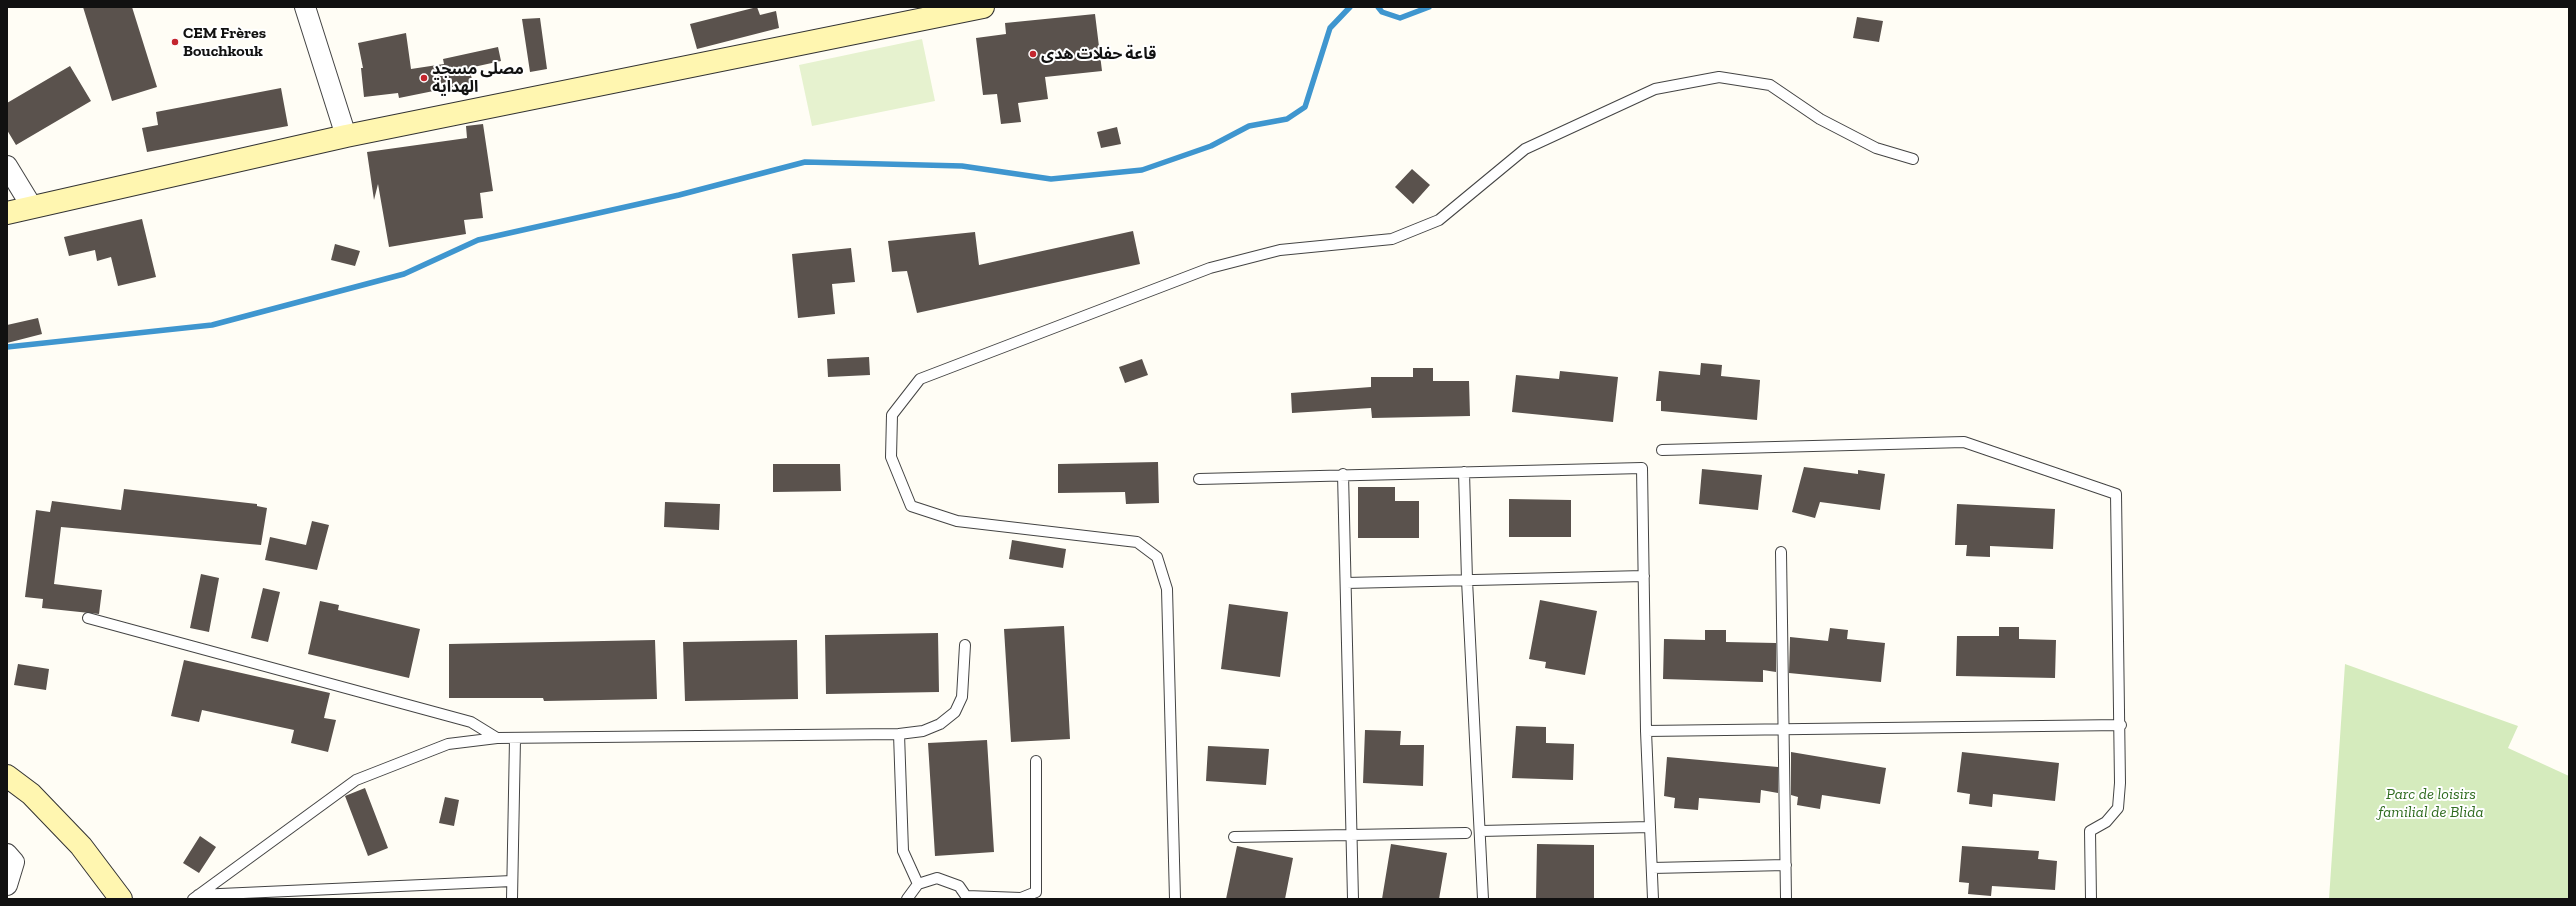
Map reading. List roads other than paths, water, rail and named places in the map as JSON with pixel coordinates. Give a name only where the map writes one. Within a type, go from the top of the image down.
[{"type":"street","points":[[305,7],[346,136]]},
{"type":"street","points":[[7,213],[346,136],[921,14],[983,7]]},
{"type":"street","points":[[7,166],[32,207]]},
{"type":"street","points":[[7,776],[31,794],[81,846],[122,899]]},
{"type":"street","points":[[7,854],[14,862],[7,885]]},
{"type":"lane","points":[[1175,899],[1167,589],[1157,557],[1137,542],[957,521],[911,506],[891,457],[892,415],[920,379],[1210,268],[1280,250],[1399,236],[1439,220],[1525,149],[1655,89],[1718,77],[1770,85],[1820,118],[1876,148],[1913,159]]},
{"type":"lane","points":[[1662,450],[1964,442],[2116,494],[2121,726],[2118,808],[2106,822],[2090,831],[2091,899]]},
{"type":"lane","points":[[1199,478],[1642,468],[1646,731],[1653,899]]},
{"type":"lane","points":[[1464,472],[1467,580],[1483,899]]},
{"type":"lane","points":[[1344,474],[1353,899]]},
{"type":"lane","points":[[1781,552],[1786,899]]},
{"type":"lane","points":[[1346,583],[1644,576]]},
{"type":"lane","points":[[88,618],[471,722],[497,738]]},
{"type":"lane","points":[[195,897],[356,780],[448,744],[497,738],[899,734],[923,731],[940,724],[955,712],[962,697],[965,645]]},
{"type":"lane","points":[[1646,731],[2121,726]]},
{"type":"lane","points":[[899,734],[903,851],[918,884]]},
{"type":"lane","points":[[512,899],[515,739]]},
{"type":"lane","points":[[907,899],[918,884],[936,878],[946,879],[959,886],[968,897],[1021,898],[1036,892],[1036,761]]},
{"type":"lane","points":[[1480,831],[1650,827]]},
{"type":"lane","points":[[1234,837],[1466,833]]},
{"type":"lane","points":[[1652,868],[1786,865]]},
{"type":"lane","points":[[195,897],[280,895],[512,881]]},
{"type":"waterway","points":[[7,347],[212,325],[404,274],[478,240],[679,195],[805,162],[962,166],[1051,179],[1142,170],[1211,146],[1249,126],[1287,119],[1305,107],[1330,28],[1350,7]]},
{"type":"waterway","points":[[1378,7],[1382,12],[1400,18],[1429,7]]},
{"type":"place","name":"CEM Frères Bouchkouk","points":[[175,42]]},
{"type":"place","name":"قاعة حفلات هدى","points":[[1033,54]]},
{"type":"place","name":"مصلى مسجد الهداية","points":[[424,78]]},
{"type":"park label","name":"Parc de loisirs familial de Blida","points":[[2431,803]]}]
